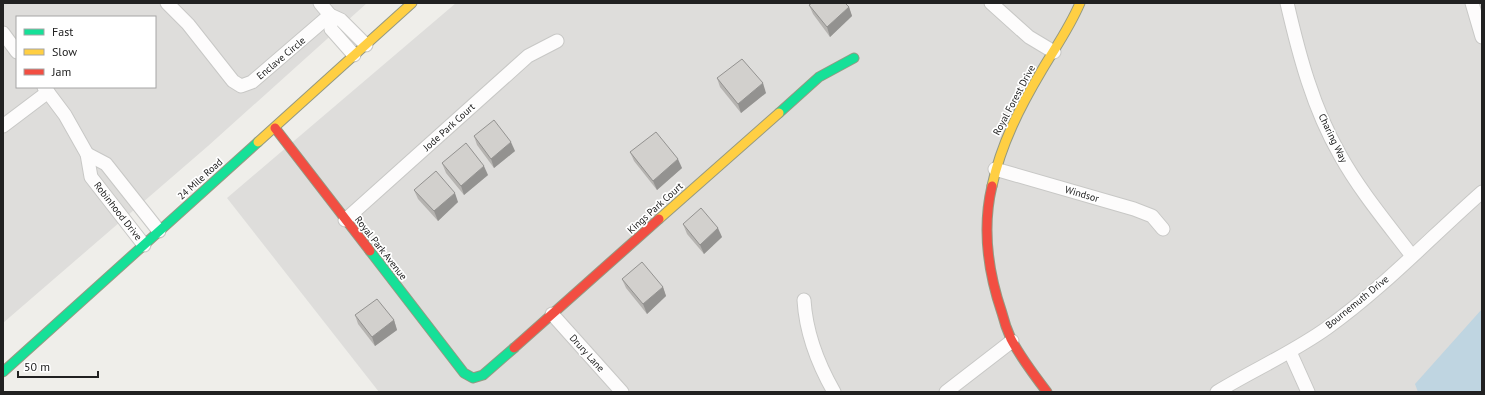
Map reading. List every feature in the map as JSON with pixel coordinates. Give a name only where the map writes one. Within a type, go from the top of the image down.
[{"type":"street","name":"Enclave Circle","points":[[167,3],[188,24],[233,82],[241,86],[252,82],[330,15]]},
{"type":"street","points":[[320,3],[330,15],[341,20],[366,45]]},
{"type":"street","name":"24 Mile Road","points":[[3,372],[412,3]]},
{"type":"street","points":[[991,3],[1029,36],[1054,52]]},
{"type":"street","name":"Royal Forest Drive","points":[[1047,392],[1022,358],[1012,341],[997,302],[989,274],[986,248],[986,224],[988,201],[995,169],[1003,145],[1014,120],[1054,52],[1080,3]]},
{"type":"street","name":"Charing Way","points":[[1287,3],[1308,79],[1329,134],[1339,154],[1367,198],[1412,256]]},
{"type":"street","points":[[1472,3],[1482,37]]},
{"type":"street","points":[[330,15],[331,29],[354,55]]},
{"type":"street","points":[[3,33],[16,51]]},
{"type":"street","name":"Jode Park Court","points":[[346,220],[528,56],[557,41]]},
{"type":"street","name":"Kings Park Court","points":[[473,378],[483,375],[819,77],[854,58]]},
{"type":"street","points":[[3,126],[46,89]]},
{"type":"street","name":"Robinhood Drive","points":[[46,89],[65,115],[87,154],[91,177],[144,245]]},
{"type":"street","name":"Royal Park Avenue","points":[[275,128],[464,373],[473,378]]},
{"type":"street","name":"Robinhood Drive","points":[[87,154],[106,164],[159,231]]},
{"type":"street","name":"Windsor","points":[[995,169],[1134,209],[1152,216],[1162,229]]},
{"type":"street","name":"Bournemuth Drive","points":[[1217,392],[1290,352],[1347,313],[1482,192]]},
{"type":"street","points":[[804,300],[808,330],[825,375],[834,392]]},
{"type":"street","name":"Drury Lane","points":[[552,314],[622,392]]},
{"type":"street","points":[[946,392],[1012,341]]},
{"type":"street","points":[[1290,352],[1308,392]]},
{"type":"shaded area","points":[[3,3],[367,3],[208,146],[3,323]]},
{"type":"shaded area","points":[[456,3],[1482,3],[1482,392],[379,392],[227,198]]},
{"type":"water","points":[[1482,309],[1482,392],[1418,392],[1415,384]]},
{"type":"building","points":[[812,3],[845,3],[849,7],[827,27],[809,5]]},
{"type":"building","points":[[742,59],[763,83],[738,104],[717,78]]},
{"type":"building","points":[[494,120],[511,142],[491,159],[474,136]]},
{"type":"building","points":[[656,132],[678,159],[653,181],[630,152]]},
{"type":"building","points":[[466,143],[484,166],[461,186],[442,163]]},
{"type":"building","points":[[436,171],[455,193],[434,211],[414,190]]},
{"type":"building","points":[[701,208],[718,228],[700,245],[683,224]]},
{"type":"building","points":[[642,262],[663,287],[643,304],[622,279]]},
{"type":"building","points":[[377,299],[394,320],[372,337],[355,315]]},
{"type":"traffic: fast","points":[[779,113],[819,77],[854,58]]},
{"type":"traffic: fast","points":[[3,372],[258,142]]},
{"type":"traffic: fast","points":[[370,251],[464,373],[473,378],[483,375],[514,348]]},
{"type":"traffic: slow","points":[[258,142],[412,3]]},
{"type":"traffic: slow","points":[[992,186],[996,170],[1012,126],[1034,84],[1067,29],[1080,3]]},
{"type":"traffic: slow","points":[[659,219],[779,113]]},
{"type":"traffic: jam","points":[[275,128],[370,251]]},
{"type":"traffic: jam","points":[[992,186],[987,218],[987,234],[990,266],[997,297],[1011,339],[1023,360],[1047,392]]},
{"type":"traffic: jam","points":[[514,348],[659,219]]}]
